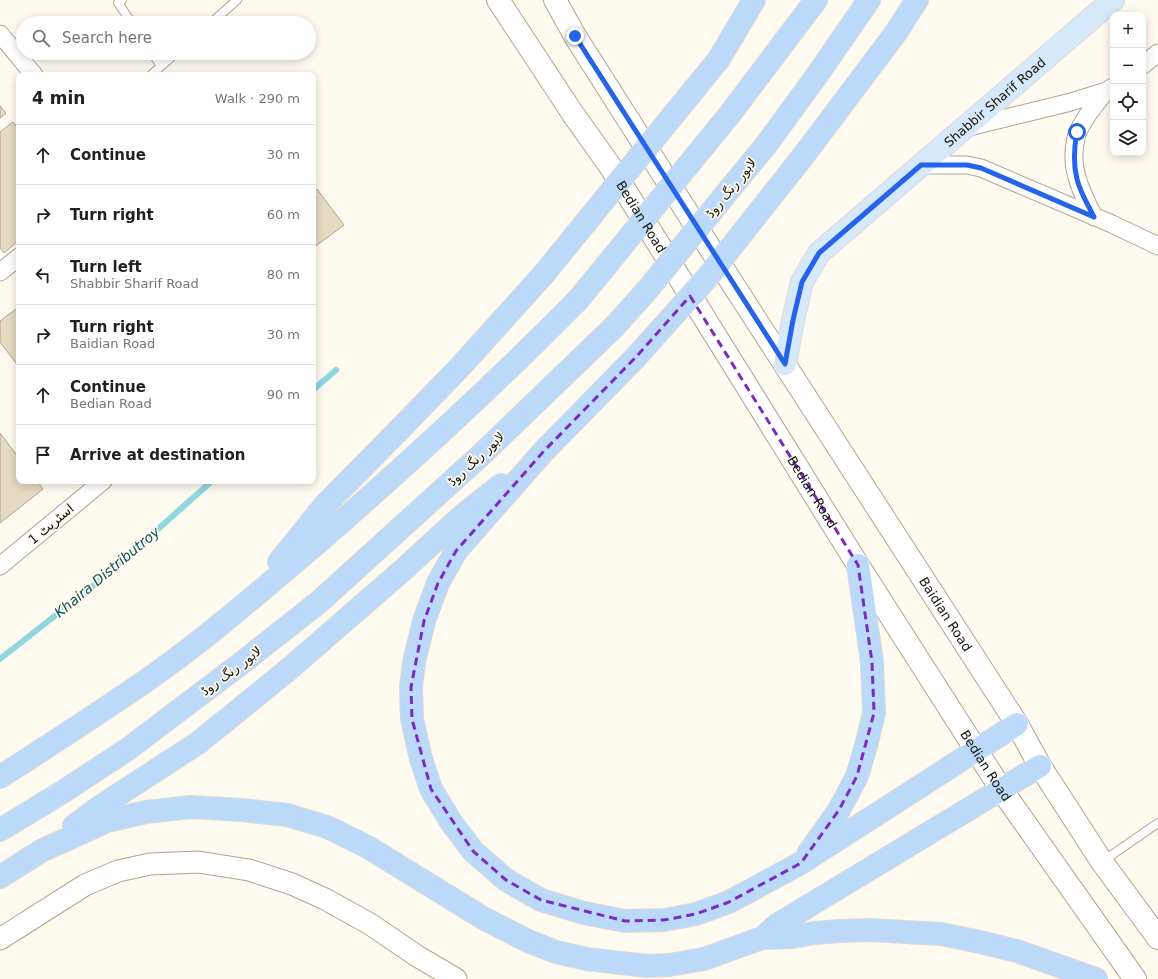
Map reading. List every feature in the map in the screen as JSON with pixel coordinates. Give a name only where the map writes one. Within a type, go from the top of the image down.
[{"type":"highway","points":[[246,604],[325,505],[400,430],[543,275],[719,59],[754,0]]},
{"type":"highway","points":[[0,776],[97,715],[206,636],[246,604],[346,518],[443,431],[578,300],[730,114],[816,0]]},
{"type":"highway","name":"لاہور رنگ روڈ","points":[[0,830],[61,793],[128,749],[239,665],[319,602],[481,455],[615,326],[648,290],[766,145],[869,0]]},
{"type":"highway","points":[[916,0],[895,34],[804,155],[706,279],[636,357],[543,452],[456,551],[438,583],[424,621],[414,662],[410,687],[412,720],[421,759],[431,789],[451,822],[473,851],[506,880],[541,900],[584,913],[626,921],[664,920],[696,914],[729,902],[801,863],[1017,724]]},
{"type":"highway","points":[[0,878],[41,851],[98,808],[198,743],[288,670],[403,570],[462,516],[543,452]]},
{"type":"highway","points":[[801,863],[839,810],[857,776],[874,713],[872,662],[858,565]]},
{"type":"highway","points":[[762,938],[777,925],[1040,766]]},
{"type":"highway","points":[[41,851],[107,821],[146,812],[191,807],[242,810],[287,815],[327,827],[366,846],[483,918],[528,941],[556,952],[586,959],[647,966],[669,965],[704,959],[762,938],[792,937],[814,933],[870,930],[942,934],[980,942],[1017,951],[1096,979]]},
{"type":"main road","name":"Bedian Road","points":[[498,0],[573,114],[614,172],[858,565],[1001,789],[1135,979]]},
{"type":"main road","name":"Baidian Road","points":[[556,0],[575,36],[736,289],[1017,724],[1040,766],[1102,862],[1158,938]]},
{"type":"main road","name":"Shabbir Sharif Road","points":[[785,364],[802,282],[819,253],[1113,0]]},
{"type":"street","points":[[0,34],[16,53]]},
{"type":"street","points":[[1146,63],[1158,53]]},
{"type":"street","points":[[22,60],[32,72]]},
{"type":"street","points":[[964,129],[1071,102],[1109,89]]},
{"type":"street","points":[[1094,217],[1077,179],[1074,149],[1077,132],[1084,120],[1109,89]]},
{"type":"street","points":[[921,165],[967,165],[981,168],[1158,246]]},
{"type":"street","points":[[0,272],[16,259]]},
{"type":"street","name":"اسٹریٹ 1","points":[[0,566],[99,484]]},
{"type":"street","points":[[0,939],[85,885],[118,871],[150,864],[198,862],[250,870],[292,884],[319,896],[370,924],[417,956],[456,979]]},
{"type":"lane","points":[[219,16],[237,0]]},
{"type":"lane","points":[[118,1],[128,16]]},
{"type":"lane","points":[[157,60],[161,66]]},
{"type":"lane","points":[[154,72],[168,60]]},
{"type":"lane","points":[[1102,862],[1158,822]]},
{"type":"highlighted area","points":[[690,296],[858,565],[872,662],[874,713],[857,776],[839,810],[801,863],[729,902],[696,914],[664,920],[625,921],[541,900],[506,880],[473,851],[431,789],[412,719],[411,687],[424,621],[438,583],[456,551],[543,452],[636,357]]},
{"type":"building","points":[[0,106],[6,113],[0,118]]},
{"type":"building","points":[[13,122],[16,126],[16,243],[4,253],[0,248],[0,132]]},
{"type":"building","points":[[317,189],[344,225],[316,246]]},
{"type":"building","points":[[16,309],[16,363],[0,342],[0,321]]},
{"type":"building","points":[[0,433],[16,454],[16,484],[39,484],[43,489],[0,523]]},
{"type":"waterway","name":"Khaira Distributroy","points":[[316,387],[336,370]]},
{"type":"waterway","name":"Khaira Distributroy","points":[[0,659],[103,578],[209,484]]},
{"type":"route","points":[[575,36],[738,293],[785,364],[802,282],[819,253],[921,165],[967,165],[981,168],[1094,217],[1077,179],[1074,149],[1077,132]]}]
